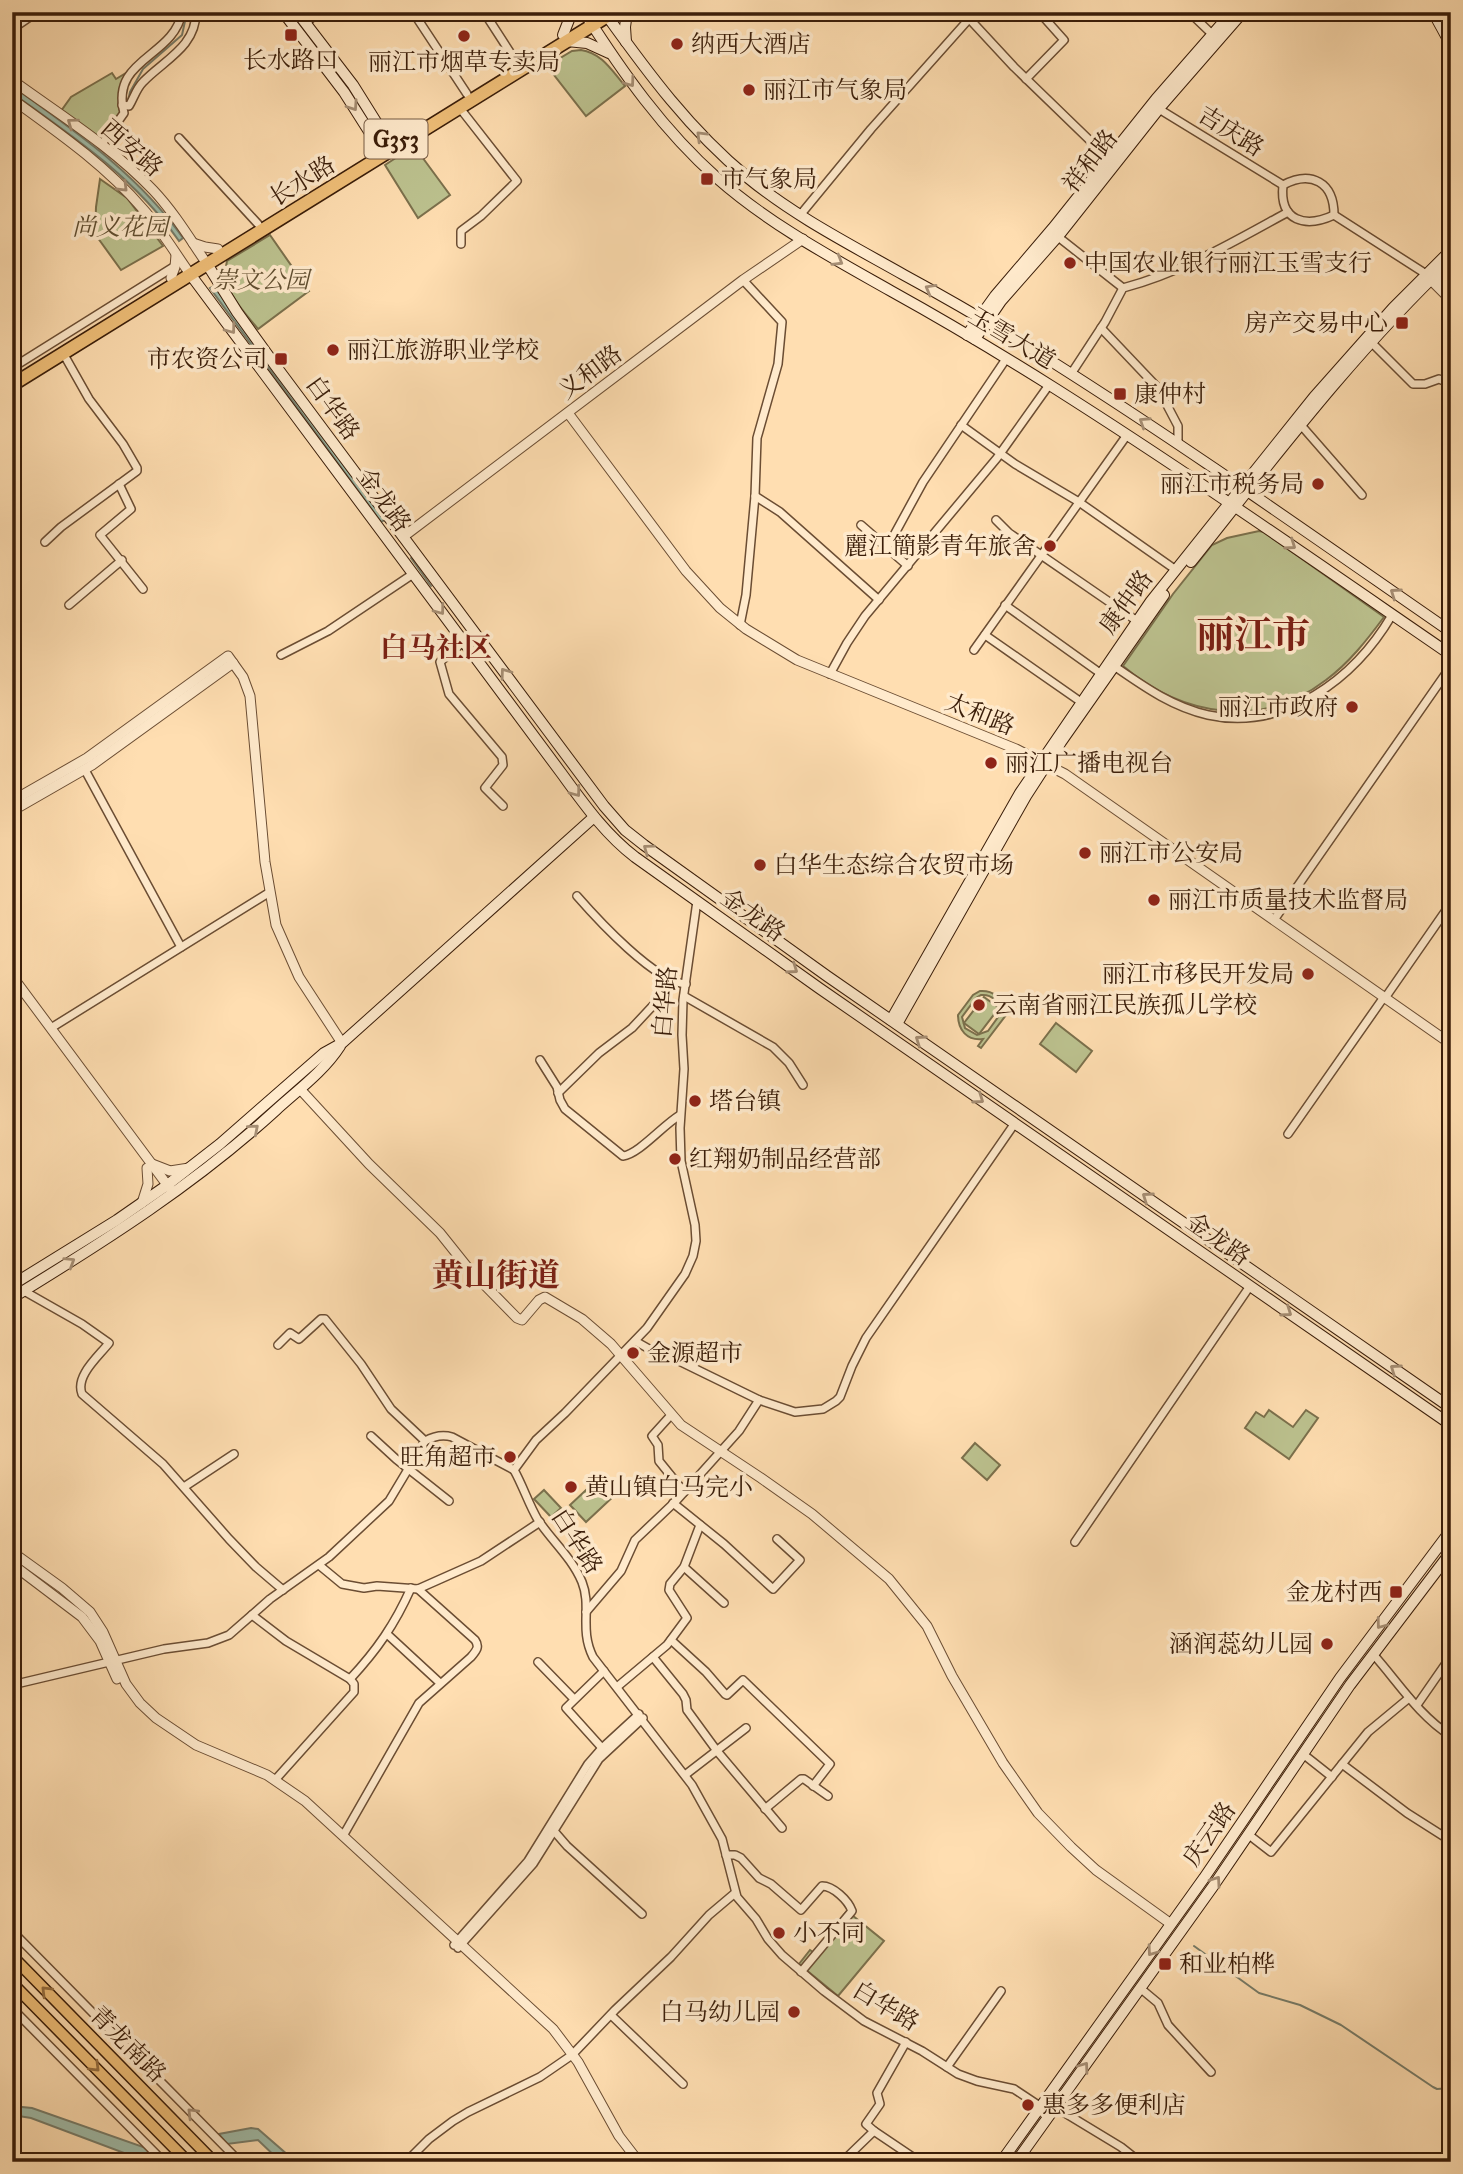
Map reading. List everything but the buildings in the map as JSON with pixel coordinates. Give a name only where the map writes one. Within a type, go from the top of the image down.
[{"type":"highway","name":"长水路","points":[[205,261],[218,249],[459,107],[565,38],[589,19],[607,13]]},
{"type":"highway","name":"长水路","points":[[12,377],[387,149],[516,63],[565,38]]},
{"type":"highway","name":"长水路","points":[[12,385],[181,272]]},
{"type":"main road","points":[[283,12],[387,149]]},
{"type":"main road","points":[[297,12],[353,85],[387,149]]},
{"type":"main road","points":[[572,12],[565,38],[587,43],[610,53]]},
{"type":"main road","points":[[626,42],[627,12]]},
{"type":"main road","name":"祥和路","points":[[971,337],[1156,99],[1232,12]]},
{"type":"main road","name":"祥和路","points":[[983,320],[1057,236],[1159,109],[1243,12]]},
{"type":"main road","points":[[1433,12],[1451,45]]},
{"type":"main road","points":[[1441,12],[1451,30]]},
{"type":"main road","name":"玉雪大道","points":[[607,13],[667,97],[708,142],[762,189],[864,253],[983,320],[1071,374],[1245,489],[1451,632]]},
{"type":"main road","name":"玉雪大道","points":[[589,19],[651,110],[694,156],[750,205],[971,337],[1127,435],[1233,504],[1451,655]]},
{"type":"main road","name":"康仲路","points":[[1245,489],[1451,250]]},
{"type":"main road","name":"康仲路","points":[[1044,762],[1157,605],[1335,373],[1430,275],[1451,260]]},
{"type":"main road","name":"白华路","points":[[205,261],[237,312],[611,815],[634,838],[704,888]]},
{"type":"main road","name":"金龙路","points":[[181,272],[464,641],[594,817],[625,849],[1451,1425]]},
{"type":"main road","name":"康仲路","points":[[894,1022],[1081,702],[1176,570],[1233,504]]},
{"type":"main road","points":[[13,1283],[142,1203],[168,1191],[191,1167],[324,1053],[342,1043],[594,817]]},
{"type":"main road","name":"金龙路","points":[[704,888],[1451,1408]]},
{"type":"main road","points":[[12,1298],[114,1235],[168,1191],[228,1153],[330,1061],[342,1043]]},
{"type":"main road","name":"庆云路","points":[[1001,2162],[1256,1803],[1327,1696],[1451,1530]]},
{"type":"main road","name":"庆云路","points":[[1016,2162],[1373,1654],[1451,1552]]},
{"type":"main road","name":"青龙南路","points":[[12,1956],[214,2162]]},
{"type":"main road","name":"青龙南路","points":[[12,1983],[188,2162]]},
{"type":"street","points":[[12,29],[37,12]]},
{"type":"street","points":[[126,106],[122,90],[132,71],[173,36],[182,12]]},
{"type":"street","points":[[102,144],[142,83],[185,44],[194,28],[196,12]]},
{"type":"street","points":[[306,23],[317,12]]},
{"type":"street","points":[[413,12],[467,94]]},
{"type":"street","points":[[484,12],[516,63]]},
{"type":"street","points":[[963,12],[1026,79],[1109,159]]},
{"type":"street","points":[[1026,79],[1065,40],[1039,12]]},
{"type":"street","points":[[1189,12],[1213,35]]},
{"type":"street","points":[[801,214],[871,129],[969,19]]},
{"type":"street","name":"西安路","points":[[12,80],[102,144],[153,190],[176,217],[205,261]]},
{"type":"street","name":"西安路","points":[[12,99],[73,143],[111,176],[146,212],[176,255],[181,272]]},
{"type":"street","points":[[459,107],[517,181],[481,216],[461,231],[461,244]]},
{"type":"street","name":"吉庆路","points":[[1159,109],[1283,186]]},
{"type":"street","points":[[180,138],[258,225]]},
{"type":"street","points":[[1301,179],[1319,181],[1332,198],[1334,215],[1321,220],[1297,220],[1288,212],[1282,198],[1283,186],[1301,179]]},
{"type":"street","points":[[1071,374],[1123,288],[1181,269],[1288,212]]},
{"type":"street","points":[[1334,215],[1451,291]]},
{"type":"street","points":[[1057,236],[1123,288]]},
{"type":"street","name":"义和路","points":[[404,537],[743,280],[803,239]]},
{"type":"street","points":[[193,243],[218,249]]},
{"type":"street","points":[[12,368],[181,272]]},
{"type":"street","points":[[1430,275],[1451,300]]},
{"type":"street","points":[[740,625],[746,595],[755,496],[757,438],[778,364],[782,322],[743,280]]},
{"type":"street","points":[[1101,328],[1158,388],[1178,426],[1178,444]]},
{"type":"street","points":[[1371,342],[1413,384],[1425,384],[1439,379],[1451,384]]},
{"type":"street","points":[[45,542],[137,471],[123,444],[89,399],[63,353]]},
{"type":"street","points":[[887,548],[923,481],[1006,359]]},
{"type":"street","points":[[830,674],[852,636],[879,600],[1000,453],[1049,385]]},
{"type":"street","name":"太和路","points":[[568,413],[685,571],[740,625],[783,653],[1044,762],[1091,791],[1451,1044]]},
{"type":"street","points":[[1300,424],[1362,495]]},
{"type":"street","points":[[961,425],[1000,453],[1079,502],[1176,570]]},
{"type":"street","points":[[974,650],[1127,435]]},
{"type":"street","points":[[119,484],[131,509],[100,535],[143,589]]},
{"type":"street","points":[[755,496],[780,512],[879,600]]},
{"type":"street","points":[[996,520],[1041,556],[1137,621]]},
{"type":"street","points":[[861,525],[908,566]]},
{"type":"street","points":[[69,605],[121,560]]},
{"type":"street","points":[[281,655],[328,631],[413,574]]},
{"type":"street","points":[[1005,605],[1100,673]]},
{"type":"street","points":[[1114,666],[1154,693],[1198,712],[1229,717],[1271,714],[1302,703],[1338,679],[1367,652],[1392,615]]},
{"type":"street","points":[[985,635],[1081,702]]},
{"type":"street","points":[[464,641],[440,662],[449,694],[501,755],[503,765],[485,788],[503,806]]},
{"type":"street","points":[[12,811],[85,770],[230,659]]},
{"type":"street","points":[[12,800],[86,759],[230,659]]},
{"type":"street","points":[[230,659],[243,677],[250,696],[263,841],[276,925],[293,966],[309,995],[342,1043]]},
{"type":"street","points":[[1274,920],[1451,666]]},
{"type":"street","points":[[85,770],[181,947]]},
{"type":"street","points":[[51,1028],[270,892]]},
{"type":"street","points":[[577,897],[621,943],[675,982],[685,984]]},
{"type":"street","name":"白华路","points":[[697,901],[684,996],[684,1069],[680,1115],[681,1161],[695,1224],[695,1249],[685,1275],[635,1341],[536,1440],[514,1471],[540,1522],[578,1573],[586,1595],[585,1628],[589,1646],[604,1671],[685,1775],[722,1839],[735,1893],[775,1948],[864,2021],[947,2067],[977,2081],[1014,2089],[1041,2107]]},
{"type":"street","points":[[1288,1134],[1451,903]]},
{"type":"street","points":[[12,976],[149,1166],[147,1189],[142,1203]]},
{"type":"street","points":[[558,1093],[600,1053],[625,1034],[675,982]]},
{"type":"street","points":[[12,986],[168,1191]]},
{"type":"street","points":[[684,996],[773,1047],[789,1063],[803,1085]]},
{"type":"street","points":[[540,1060],[562,1104],[624,1157],[680,1115]]},
{"type":"street","points":[[300,1089],[369,1164],[440,1233],[468,1268],[517,1318],[522,1320],[540,1300],[548,1298],[591,1326],[622,1354],[681,1425],[812,1514],[889,1579],[927,1626],[1003,1763],[1038,1812],[1059,1836],[1090,1864],[1171,1924]]},
{"type":"street","points":[[635,1341],[759,1400],[795,1412],[823,1409],[840,1397],[867,1337],[1015,1123]]},
{"type":"street","points":[[149,1166],[170,1171],[191,1167]]},
{"type":"street","points":[[1075,1542],[1250,1286]]},
{"type":"street","points":[[24,1291],[82,1324],[109,1343],[81,1379],[81,1391],[163,1464],[229,1539],[283,1590]]},
{"type":"street","points":[[278,1345],[290,1334],[299,1339],[321,1319],[325,1320],[354,1355],[391,1409],[425,1441]]},
{"type":"street","points":[[585,1613],[621,1571],[635,1540],[684,1492],[739,1431],[759,1400]]},
{"type":"street","points":[[671,1415],[652,1436],[659,1447],[659,1461],[684,1492]]},
{"type":"street","points":[[371,1436],[449,1501]]},
{"type":"street","points":[[12,1685],[164,1649],[213,1642],[229,1635],[283,1590],[320,1565],[388,1501],[425,1441],[440,1436],[452,1437],[514,1471]]},
{"type":"street","points":[[184,1488],[234,1454]]},
{"type":"street","points":[[673,1503],[724,1544],[773,1589],[800,1560],[777,1539]]},
{"type":"street","points":[[320,1565],[342,1584],[364,1588],[377,1586],[414,1589],[481,1561],[540,1522]]},
{"type":"street","points":[[617,1687],[671,1640],[687,1618],[668,1590],[684,1567],[700,1525]]},
{"type":"street","points":[[12,1552],[90,1612],[103,1632],[128,1697],[152,1723],[194,1750],[264,1780],[289,1796],[458,1944]]},
{"type":"street","points":[[12,1564],[82,1617],[133,1694],[148,1711],[196,1745],[275,1780],[305,1801],[458,1944],[586,2074],[619,2136],[639,2162]]},
{"type":"street","points":[[684,1567],[724,1603]]},
{"type":"street","points":[[350,1679],[387,1634],[414,1589]]},
{"type":"street","points":[[343,1836],[415,1708],[471,1657],[478,1645],[414,1589]]},
{"type":"street","points":[[252,1615],[286,1641],[354,1684],[354,1692],[275,1780]]},
{"type":"street","points":[[387,1634],[440,1683]]},
{"type":"street","points":[[671,1640],[706,1672],[725,1694],[743,1680],[830,1763],[813,1786]]},
{"type":"street","points":[[1373,1654],[1409,1698],[1451,1736]]},
{"type":"street","points":[[1416,1705],[1451,1656]]},
{"type":"street","points":[[653,1657],[683,1694],[687,1710],[717,1751],[782,1828]]},
{"type":"street","points":[[538,1662],[574,1699]]},
{"type":"street","points":[[602,1748],[566,1708],[604,1671]]},
{"type":"street","points":[[1248,1835],[1271,1852],[1368,1732],[1409,1698]]},
{"type":"street","points":[[458,1944],[528,1861],[584,1770],[602,1748],[641,1716]]},
{"type":"street","points":[[458,1944],[524,1876],[593,1767],[641,1716]]},
{"type":"street","points":[[685,1775],[746,1728]]},
{"type":"street","points":[[1303,1754],[1332,1777]]},
{"type":"street","points":[[1342,1764],[1398,1807],[1451,1841]]},
{"type":"street","points":[[765,1809],[799,1780],[804,1779],[828,1796]]},
{"type":"street","points":[[554,1831],[566,1846],[642,1914]]},
{"type":"street","points":[[726,1855],[741,1858],[759,1878],[771,1884],[801,1910],[824,1885],[830,1887],[850,1906],[852,1911],[801,1972]]},
{"type":"street","points":[[405,2162],[429,2139],[468,2112],[540,2077],[570,2056],[671,1957],[709,1915],[735,1893]]},
{"type":"street","points":[[12,1931],[240,2162]]},
{"type":"street","points":[[1140,1988],[1158,2003],[1168,2025],[1211,2072]]},
{"type":"street","points":[[947,2067],[1001,1991]]},
{"type":"street","points":[[12,2008],[164,2162]]},
{"type":"street","points":[[611,2015],[683,2084]]},
{"type":"street","points":[[906,2042],[877,2093],[880,2104],[866,2124],[920,2162]]},
{"type":"street","points":[[570,2056],[614,2138],[631,2162]]},
{"type":"street","points":[[1055,2107],[1121,2147],[1140,2162]]},
{"type":"street","points":[[842,2162],[874,2131]]},
{"type":"green space","points":[[581,50],[601,59],[625,86],[586,116],[547,66],[572,51]]},
{"type":"green space","points":[[112,73],[116,79],[126,73],[128,75],[119,93],[122,113],[101,140],[61,111],[71,97]]},
{"type":"green space","points":[[414,146],[450,195],[418,218],[385,165]]},
{"type":"green space","name":"尚义花园","points":[[100,179],[127,198],[163,246],[121,270],[95,234]]},
{"type":"green space","name":"崇文公园","points":[[270,235],[309,291],[258,329],[230,290],[227,261]]},
{"type":"green space","points":[[1259,531],[1384,617],[1342,666],[1301,696],[1275,706],[1249,711],[1196,706],[1146,683],[1123,666],[1173,594],[1212,545],[1227,538]]},
{"type":"green space","points":[[980,991],[993,993],[1002,1002],[1005,1010],[1013,1000],[1016,1002],[981,1048],[978,1046],[983,1039],[972,1038],[964,1033],[958,1020],[958,1015],[973,995]],"holes":[[[981,995],[995,1000],[1001,1013],[988,1031],[977,1035],[965,1028],[962,1017]]]},
{"type":"green space","points":[[984,997],[999,1008],[979,1034],[964,1023]]},
{"type":"green space","points":[[1056,1023],[1092,1051],[1076,1072],[1040,1044]]},
{"type":"green space","points":[[1269,1410],[1293,1427],[1306,1410],[1318,1418],[1289,1459],[1245,1428],[1256,1412],[1264,1417]]},
{"type":"green space","points":[[975,1443],[1000,1465],[987,1480],[962,1458]]},
{"type":"green space","points":[[600,1477],[616,1494],[586,1522],[570,1505]]},
{"type":"green space","points":[[544,1490],[561,1508],[551,1517],[534,1499]]},
{"type":"green space","points":[[847,1911],[884,1941],[838,1996],[799,1964],[810,1950],[813,1952]]},
{"type":"shaded area","points":[[12,86],[82,137],[126,174],[183,238],[179,241],[143,197],[102,160],[12,93]]},
{"type":"shaded area","points":[[214,286],[385,520],[381,522],[210,288]]},
{"type":"shaded area","points":[[12,2106],[32,2108],[149,2149],[158,2161],[148,2162],[31,2118],[12,2115]]},
{"type":"shaded area","points":[[258,2129],[296,2162],[281,2162],[258,2140],[227,2144],[219,2134]]},
{"type":"waterway","points":[[128,101],[143,69],[182,35],[187,12]]},
{"type":"waterway","points":[[411,558],[431,586]]},
{"type":"waterway","points":[[1194,1946],[1259,1993],[1300,2005],[1341,2025],[1433,2087],[1451,2088]]},
{"type":"place","name":"长水路口","points":[[291,35]]},
{"type":"place","name":"丽江市烟草专卖局","points":[[464,36]]},
{"type":"place","name":"纳西大酒店","points":[[677,44]]},
{"type":"place","name":"丽江市气象局","points":[[749,90]]},
{"type":"place","name":"市气象局","points":[[707,179]]},
{"type":"place","name":"中国农业银行丽江玉雪支行","points":[[1070,263]]},
{"type":"place","name":"房产交易中心","points":[[1402,323]]},
{"type":"place","name":"丽江旅游职业学校","points":[[333,350]]},
{"type":"place","name":"市农资公司","points":[[281,359]]},
{"type":"place","name":"康仲村","points":[[1120,394]]},
{"type":"place","name":"丽江市税务局","points":[[1318,484]]},
{"type":"place","name":"麗江簡影青年旅舍","points":[[1050,546]]},
{"type":"place","name":"丽江市政府","points":[[1352,707]]},
{"type":"place","name":"丽江广播电视台","points":[[991,763]]},
{"type":"place","name":"丽江市公安局","points":[[1085,853]]},
{"type":"place","name":"白华生态综合农贸市场","points":[[760,865]]},
{"type":"place","name":"丽江市质量技术监督局","points":[[1154,900]]},
{"type":"place","name":"丽江市移民开发局","points":[[1308,974]]},
{"type":"place","name":"云南省丽江民族孤儿学校","points":[[979,1005]]},
{"type":"place","name":"塔台镇","points":[[695,1101]]},
{"type":"place","name":"红翔奶制品经营部","points":[[675,1159]]},
{"type":"place","name":"金源超市","points":[[633,1353]]},
{"type":"place","name":"旺角超市","points":[[510,1457]]},
{"type":"place","name":"黄山镇白马完小","points":[[571,1487]]},
{"type":"place","name":"金龙村西","points":[[1396,1592]]},
{"type":"place","name":"涵润蕊幼儿园","points":[[1327,1644]]},
{"type":"place","name":"小不同","points":[[779,1933]]},
{"type":"place","name":"和业柏桦","points":[[1165,1964]]},
{"type":"place","name":"白马幼儿园","points":[[794,2012]]},
{"type":"place","name":"惠多多便利店","points":[[1028,2105]]},
{"type":"district","name":"丽江市","points":[[1253,635]]},
{"type":"district","name":"白马社区","points":[[436,647]]},
{"type":"district","name":"黄山街道","points":[[496,1275]]}]
